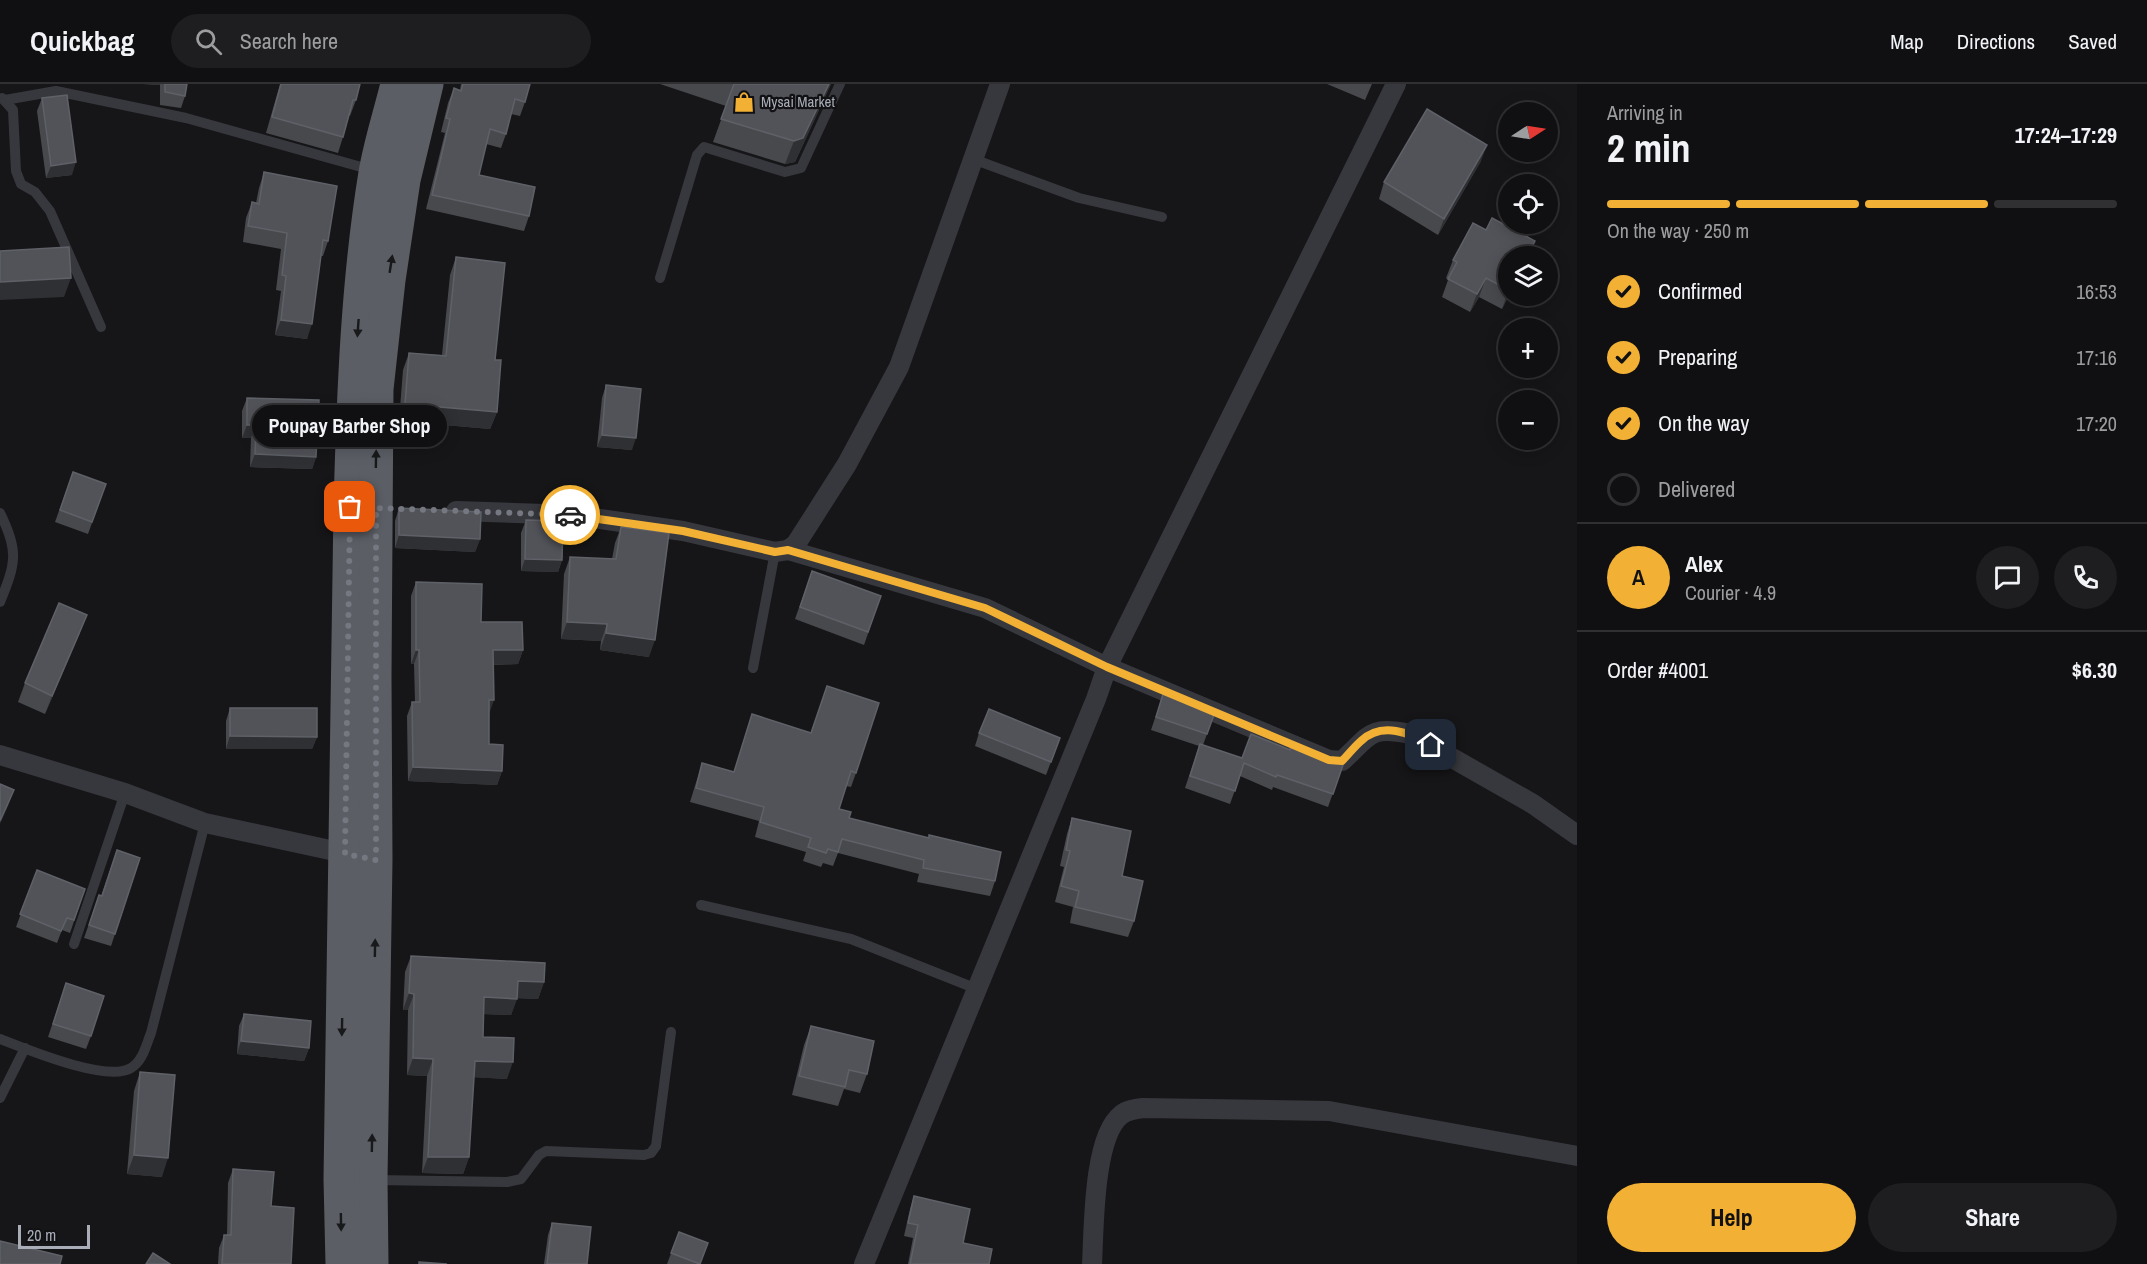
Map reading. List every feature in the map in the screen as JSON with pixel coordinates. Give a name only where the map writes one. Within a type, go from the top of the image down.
[{"type":"highway","points":[[342,1264],[340,1179],[353,407],[362,272],[375,171],[397,84]]},
{"type":"highway","points":[[372,1264],[371,1179],[376,860],[387,509],[377,389],[389,280],[404,180],[427,84]]},
{"type":"street","points":[[782,551],[796,544],[847,464],[899,367],[1000,84]]},
{"type":"street","points":[[864,1264],[1096,699],[1107,667],[1396,84]]},
{"type":"street","points":[[434,510],[573,515],[683,531],[782,551],[985,608],[1107,667],[1329,760],[1342,761],[1362,740],[1376,732],[1394,730],[1410,734],[1533,804],[1577,835]]},
{"type":"street","points":[[0,755],[125,793],[205,823],[376,860]]},
{"type":"street","points":[[1092,1264],[1102,1146],[1111,1126],[1121,1114],[1131,1110],[1143,1108],[1329,1112],[1577,1156]]},
{"type":"lane","points":[[660,278],[697,155],[704,147],[784,172],[801,168],[840,84]]},
{"type":"lane","points":[[2,98],[56,91],[186,118],[375,171]]},
{"type":"lane","points":[[2,98],[13,110],[16,171],[21,184],[35,192],[50,211],[101,327]]},
{"type":"lane","points":[[974,159],[1079,198],[1162,218]]},
{"type":"lane","points":[[0,513],[9,532],[15,556],[10,578],[0,602]]},
{"type":"lane","points":[[753,668],[782,551]]},
{"type":"lane","points":[[74,944],[125,793]]},
{"type":"lane","points":[[0,1038],[74,1065],[108,1073],[129,1070],[140,1061],[151,1033],[205,823]]},
{"type":"lane","points":[[701,905],[851,939],[977,988]]},
{"type":"lane","points":[[371,1179],[507,1182],[521,1179],[539,1155],[546,1152],[644,1155],[651,1153],[656,1146],[671,1032]]},
{"type":"lane","points":[[0,1098],[25,1048]]},
{"type":"building","points":[[165,84],[187,84],[185,96],[165,92]]},
{"type":"building","points":[[281,84],[360,84],[343,137],[272,117]]},
{"type":"building","points":[[463,84],[530,84],[525,102],[515,99],[506,134],[490,129],[479,175],[535,187],[529,216],[432,195],[450,119],[446,118],[454,88],[461,91]]},
{"type":"building","points":[[734,84],[829,84],[803,138],[794,141],[721,119]]},
{"type":"building","points":[[67,95],[76,162],[51,166],[42,98]]},
{"type":"building","points":[[1427,109],[1487,145],[1444,219],[1384,182]]},
{"type":"building","points":[[264,172],[337,186],[328,241],[323,240],[312,324],[281,320],[286,276],[282,275],[287,233],[248,226],[252,202],[259,204]]},
{"type":"building","points":[[1492,218],[1498,221],[1498,234],[1522,234],[1535,241],[1532,246],[1498,246],[1498,284],[1486,278],[1477,294],[1448,279],[1457,262],[1453,260],[1473,223],[1486,230]]},
{"type":"building","points":[[69,247],[71,278],[0,282],[0,251]]},
{"type":"building","points":[[456,257],[505,263],[495,360],[501,360],[497,412],[405,404],[409,353],[446,356]]},
{"type":"building","points":[[606,385],[641,389],[636,438],[602,435]]},
{"type":"building","points":[[247,398],[319,400],[316,457],[255,454],[256,425],[247,425]]},
{"type":"building","points":[[73,472],[106,484],[92,522],[60,510]]},
{"type":"building","points":[[399,508],[481,512],[480,539],[399,535]]},
{"type":"building","points":[[526,520],[563,521],[562,560],[525,559]]},
{"type":"building","points":[[621,527],[669,533],[655,640],[606,633],[607,624],[567,622],[570,557],[616,559]]},
{"type":"building","points":[[812,571],[881,596],[868,632],[800,607]]},
{"type":"building","points":[[416,582],[482,584],[481,622],[522,622],[523,650],[493,650],[494,700],[489,700],[489,744],[503,745],[502,771],[413,767],[412,702],[420,702],[419,650],[416,650]]},
{"type":"building","points":[[59,603],[87,615],[52,696],[25,683]]},
{"type":"building","points":[[827,686],[879,703],[856,773],[851,771],[839,809],[851,812],[849,818],[929,838],[929,835],[1001,852],[995,881],[923,868],[924,860],[842,839],[838,852],[828,849],[826,853],[808,847],[811,838],[760,822],[764,807],[696,788],[702,763],[734,772],[752,714],[811,733]]},
{"type":"building","points":[[1163,694],[1215,712],[1207,734],[1156,717]]},
{"type":"building","points":[[230,708],[317,708],[317,737],[230,736]]},
{"type":"building","points":[[989,709],[1060,738],[1051,762],[979,733]]},
{"type":"building","points":[[1251,734],[1290,750],[1291,747],[1343,765],[1333,794],[1277,775],[1276,777],[1244,763],[1235,791],[1190,776],[1200,744],[1242,758]]},
{"type":"building","points":[[0,784],[14,790],[0,821]]},
{"type":"building","points":[[1072,818],[1131,831],[1122,876],[1143,881],[1134,921],[1075,907],[1079,891],[1061,886],[1070,851],[1066,850]]},
{"type":"building","points":[[117,850],[140,858],[115,934],[89,925],[99,895],[102,896]]},
{"type":"building","points":[[37,870],[85,889],[74,920],[67,918],[61,931],[20,914]]},
{"type":"building","points":[[411,956],[545,963],[544,982],[518,981],[517,999],[484,997],[483,1037],[514,1038],[513,1062],[475,1061],[469,1157],[428,1157],[433,1059],[413,1058],[414,994],[409,993]]},
{"type":"building","points":[[66,983],[104,996],[91,1036],[53,1024]]},
{"type":"building","points":[[244,1014],[311,1021],[309,1048],[241,1041]]},
{"type":"building","points":[[811,1026],[874,1041],[867,1074],[849,1070],[845,1087],[799,1076]]},
{"type":"building","points":[[140,1072],[175,1075],[168,1158],[134,1155]]},
{"type":"building","points":[[233,1169],[274,1172],[271,1206],[294,1208],[291,1264],[222,1264],[224,1235],[231,1235]]},
{"type":"building","points":[[914,1196],[970,1209],[963,1243],[992,1249],[989,1264],[910,1264],[918,1225],[908,1223]]},
{"type":"building","points":[[552,1223],[591,1227],[587,1264],[547,1264]]},
{"type":"building","points":[[679,1232],[708,1243],[700,1264],[671,1253]]},
{"type":"building","points":[[0,1241],[62,1256],[60,1264],[0,1264]]},
{"type":"building","points":[[153,1253],[170,1264],[146,1264]]},
{"type":"building","points":[[419,1262],[447,1264],[419,1264]]},
{"type":"way so far","points":[[350,507],[345,854],[376,860],[376,508],[570,515]]},
{"type":"place","name":"Mysai Market","points":[[744,102]]},
{"type":"place","name":"Poupay Barber Shop","points":[[350,507]]},
{"type":"route","points":[[570,515],[683,531],[775,552],[788,550],[985,608],[1107,667],[1329,760],[1342,761],[1362,740],[1376,732],[1394,730],[1410,734],[1431,745]]}]
